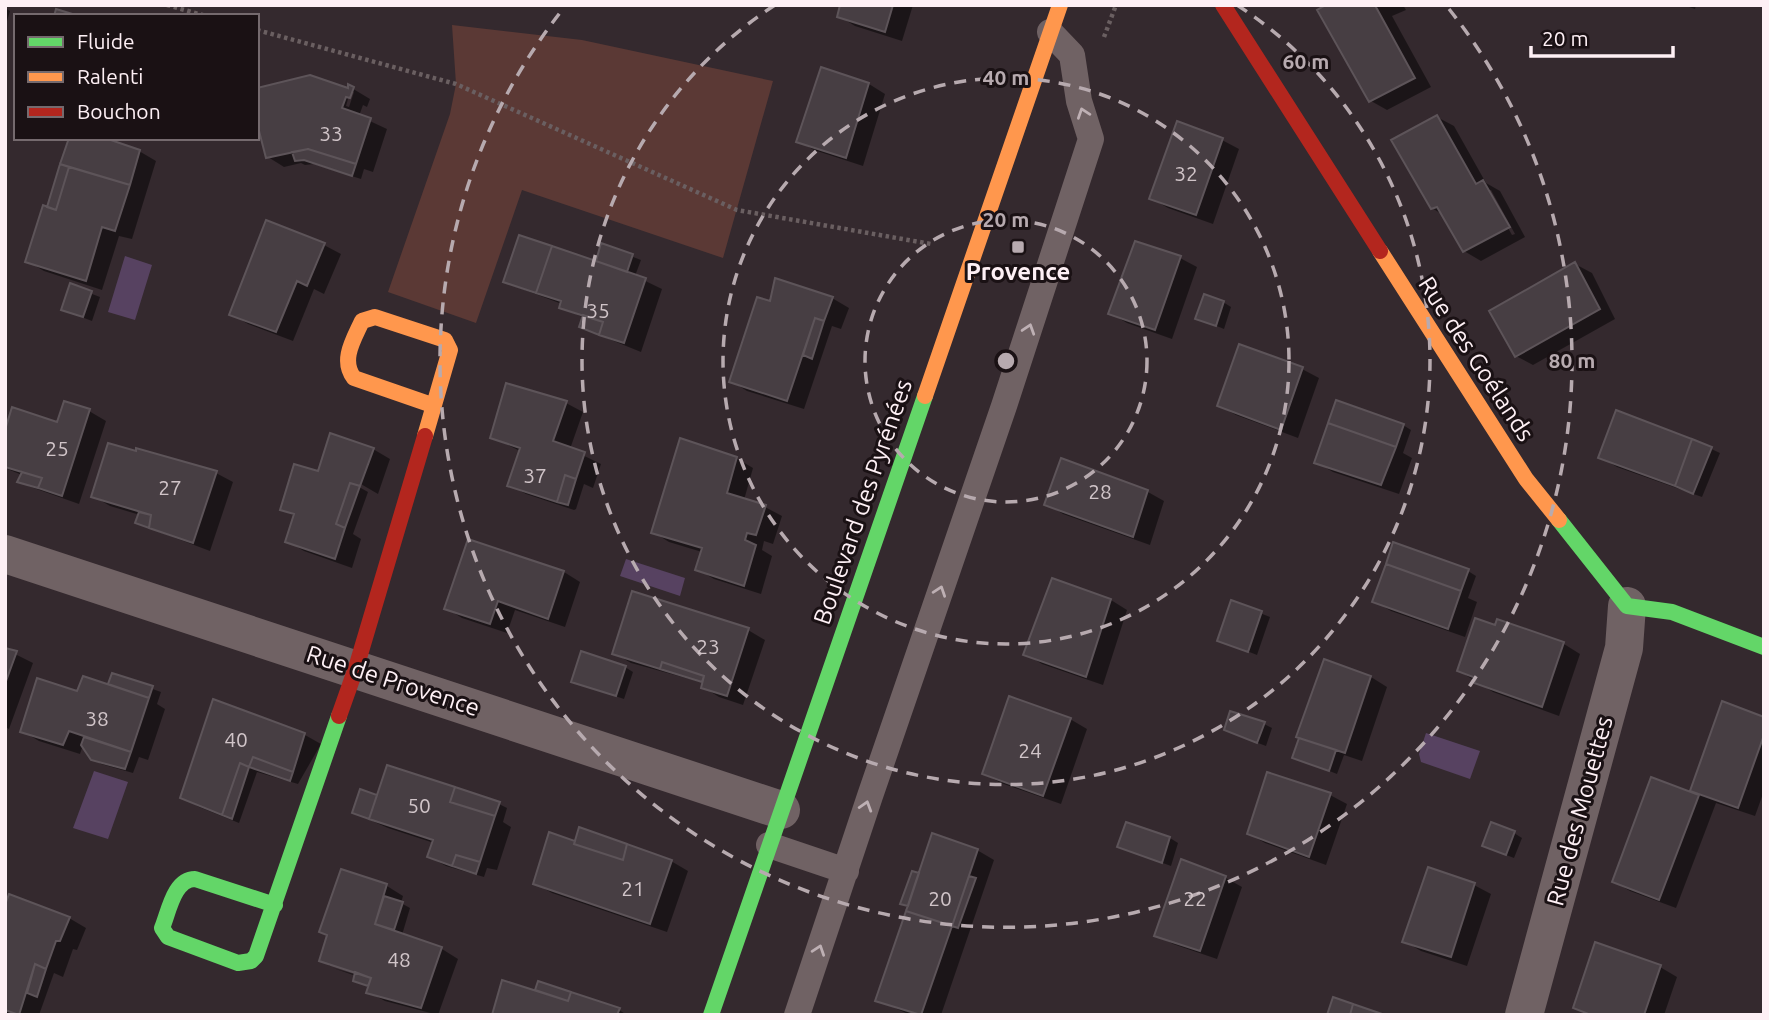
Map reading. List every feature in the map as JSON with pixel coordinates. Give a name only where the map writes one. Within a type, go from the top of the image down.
[{"type":"street","name":"Boulevard des Pyrénées","points":[[712,1015],[1060,5]]},
{"type":"street","name":"Rue des Goélands","points":[[1223,5],[1526,480],[1627,606]]},
{"type":"street","points":[[275,905],[188,879],[179,885],[162,928],[168,937],[238,963],[245,963],[257,956],[275,905],[356,668],[450,349],[445,340],[375,317],[362,321],[347,359],[349,374],[432,405]]},
{"type":"street","name":"Rue de Provence","points":[[5,554],[356,668],[775,827]]},
{"type":"street","points":[[1627,606],[1672,612],[1764,647]]},
{"type":"street","name":"Rue des Mouettes","points":[[1524,1015],[1624,648],[1627,606]]},
{"type":"lane","points":[[797,1015],[1004,405],[1091,139],[1079,101],[1072,55],[1050,32]]},
{"type":"lane","points":[[775,827],[846,871]]},
{"type":"path","points":[[167,5],[199,14]]},
{"type":"path","points":[[259,31],[456,84],[737,210],[973,252]]},
{"type":"shaded area","points":[[452,25],[582,40],[773,81],[723,258],[522,190],[476,323],[388,292],[450,114],[456,84]]},
{"type":"shaded area","points":[[125,256],[152,265],[135,320],[108,312]]},
{"type":"shaded area","points":[[626,559],[685,578],[680,596],[620,576]]},
{"type":"shaded area","points":[[1426,733],[1480,751],[1470,779],[1421,762],[1419,754]]},
{"type":"shaded area","points":[[94,771],[128,782],[108,839],[73,828]]},
{"type":"building","points":[[840,5],[893,5],[885,32],[837,17]]},
{"type":"building","points":[[1326,5],[1379,5],[1376,7],[1415,78],[1369,102],[1317,10]]},
{"type":"building","points":[[56,9],[72,14],[55,14]]},
{"type":"building","points":[[821,67],[869,83],[846,158],[796,142]]},
{"type":"building","points":[[310,75],[348,88],[348,84],[354,87],[342,108],[371,118],[356,164],[308,149],[266,158],[259,131],[259,88]]},
{"type":"building","points":[[1437,115],[1476,184],[1483,180],[1510,227],[1463,252],[1437,207],[1431,209],[1391,140]]},
{"type":"building","points":[[1177,121],[1223,138],[1196,215],[1149,199]]},
{"type":"building","points":[[68,140],[111,140],[140,150],[130,185],[60,164]]},
{"type":"building","points":[[308,149],[356,164],[352,176],[304,160],[295,161],[292,152]]},
{"type":"building","points":[[60,164],[69,167],[56,210],[47,207]]},
{"type":"building","points":[[69,167],[130,185],[115,231],[102,227],[86,281],[25,262],[43,205],[56,210]]},
{"type":"building","points":[[266,220],[325,243],[307,286],[297,281],[276,332],[229,315]]},
{"type":"building","points":[[519,235],[552,246],[536,293],[503,282]]},
{"type":"building","points":[[1135,241],[1181,256],[1155,330],[1108,314]]},
{"type":"building","points":[[601,243],[633,254],[627,272],[596,261]]},
{"type":"building","points":[[552,246],[646,278],[624,343],[599,335],[603,322],[559,308],[561,301],[536,293]]},
{"type":"building","points":[[1575,262],[1600,309],[1515,357],[1489,311]]},
{"type":"building","points":[[775,278],[833,297],[824,321],[815,318],[787,401],[729,382],[757,297],[770,301]]},
{"type":"building","points":[[70,283],[92,291],[83,317],[61,310]]},
{"type":"building","points":[[1204,294],[1224,301],[1216,326],[1195,319]]},
{"type":"building","points":[[583,315],[603,322],[599,335],[579,327]]},
{"type":"building","points":[[815,318],[824,321],[812,359],[803,355]]},
{"type":"building","points":[[1239,344],[1303,367],[1281,430],[1217,406]]},
{"type":"building","points":[[506,383],[567,401],[553,441],[585,452],[576,479],[565,475],[557,502],[507,486],[520,448],[490,438]]},
{"type":"building","points":[[1336,400],[1404,424],[1396,447],[1328,423]]},
{"type":"building","points":[[64,401],[90,409],[62,496],[38,488],[42,478],[5,467],[5,430],[12,407],[57,422]]},
{"type":"building","points":[[1616,410],[1692,439],[1675,486],[1598,458]]},
{"type":"building","points":[[1328,423],[1396,447],[1381,485],[1314,463]]},
{"type":"building","points":[[330,433],[374,448],[360,486],[350,483],[336,524],[345,528],[335,559],[285,542],[294,514],[280,510],[294,464],[318,471]]},
{"type":"building","points":[[680,438],[737,457],[727,493],[766,505],[756,535],[747,533],[745,540],[756,545],[744,586],[695,570],[702,548],[651,533]]},
{"type":"building","points":[[1692,439],[1712,447],[1693,494],[1675,486]]},
{"type":"building","points":[[108,443],[136,451],[136,448],[217,471],[193,543],[149,528],[151,515],[91,497]]},
{"type":"building","points":[[1061,458],[1148,490],[1133,537],[1044,505]]},
{"type":"building","points":[[22,472],[42,478],[38,488],[17,482]]},
{"type":"building","points":[[565,475],[576,479],[568,505],[557,502]]},
{"type":"building","points":[[350,483],[360,486],[345,528],[336,524]]},
{"type":"building","points":[[139,512],[151,515],[149,528],[135,523]]},
{"type":"building","points":[[468,539],[564,571],[548,619],[498,601],[490,624],[444,609]]},
{"type":"building","points":[[1393,542],[1469,569],[1461,591],[1386,564]]},
{"type":"building","points":[[1386,564],[1461,591],[1448,629],[1372,602]]},
{"type":"building","points":[[1052,578],[1111,599],[1086,677],[1023,655]]},
{"type":"building","points":[[632,591],[749,628],[727,696],[701,688],[704,676],[662,662],[660,669],[612,654]]},
{"type":"building","points":[[1231,600],[1262,611],[1248,652],[1217,641]]},
{"type":"building","points":[[1475,618],[1495,625],[1497,619],[1564,642],[1542,707],[1474,683],[1476,678],[1457,671]]},
{"type":"building","points":[[5,648],[17,651],[5,684]]},
{"type":"building","points":[[581,651],[626,666],[616,696],[571,682]]},
{"type":"building","points":[[1324,659],[1371,676],[1345,753],[1296,737]]},
{"type":"building","points":[[662,662],[704,676],[702,682],[660,669]]},
{"type":"building","points":[[112,673],[153,686],[149,698],[108,684]]},
{"type":"building","points":[[83,676],[149,698],[131,752],[69,731],[63,745],[20,732],[37,678],[77,691]]},
{"type":"building","points":[[1009,696],[1071,718],[1043,796],[982,774]]},
{"type":"building","points":[[213,699],[305,733],[293,772],[253,757],[249,767],[240,763],[222,815],[180,798]]},
{"type":"building","points":[[1722,701],[1764,717],[1764,735],[1738,808],[1690,791]]},
{"type":"building","points":[[1230,711],[1265,722],[1257,743],[1224,730]]},
{"type":"building","points":[[84,737],[131,752],[125,769],[91,760],[81,745]]},
{"type":"building","points":[[1299,738],[1336,750],[1329,771],[1292,758]]},
{"type":"building","points":[[253,757],[293,772],[290,781],[249,767]]},
{"type":"building","points":[[240,763],[249,767],[232,819],[222,815]]},
{"type":"building","points":[[387,765],[455,787],[450,802],[495,816],[480,862],[456,855],[452,866],[427,857],[433,840],[369,819]]},
{"type":"building","points":[[1267,772],[1331,793],[1309,857],[1247,834]]},
{"type":"building","points":[[1651,777],[1699,795],[1659,900],[1612,882]]},
{"type":"building","points":[[455,787],[500,802],[495,816],[450,802]]},
{"type":"building","points":[[360,789],[377,795],[369,819],[352,813]]},
{"type":"building","points":[[1126,822],[1170,837],[1162,863],[1117,847]]},
{"type":"building","points":[[1491,822],[1515,831],[1506,855],[1482,846]]},
{"type":"building","points":[[579,827],[627,844],[623,860],[574,844]]},
{"type":"building","points":[[549,832],[575,841],[574,844],[623,860],[627,844],[672,860],[650,924],[533,884]]},
{"type":"building","points":[[932,833],[978,849],[952,926],[906,911]]},
{"type":"building","points":[[456,855],[480,862],[476,874],[452,866]]},
{"type":"building","points":[[1181,859],[1226,876],[1200,951],[1154,936]]},
{"type":"building","points":[[1428,867],[1475,883],[1451,957],[1402,942]]},
{"type":"building","points":[[341,869],[387,884],[375,924],[442,947],[421,1008],[366,993],[371,978],[319,961],[327,935],[319,932]]},
{"type":"building","points":[[912,871],[919,873],[908,906],[900,904]]},
{"type":"building","points":[[969,876],[976,878],[958,928],[952,926]]},
{"type":"building","points":[[9,894],[70,917],[60,941],[56,941],[46,969],[35,964],[19,1015],[5,1010],[5,905]]},
{"type":"building","points":[[384,896],[403,902],[394,930],[375,924]]},
{"type":"building","points":[[906,911],[952,926],[921,1015],[875,1001]]},
{"type":"building","points":[[1595,942],[1661,965],[1644,1015],[1591,1015],[1573,1008]]},
{"type":"building","points":[[35,964],[46,969],[37,997],[27,993]]},
{"type":"building","points":[[355,972],[371,978],[368,986],[353,981]]},
{"type":"building","points":[[502,980],[568,1001],[571,992],[620,1008],[617,1015],[492,1015]]},
{"type":"building","points":[[538,981],[571,992],[568,1001],[535,990]]},
{"type":"building","points":[[1333,997],[1353,1004],[1350,1015],[1327,1015]]},
{"type":"building","points":[[1353,1004],[1385,1015],[1350,1015]]},
{"type":"traffic: fast","points":[[711,1015],[925,396]]},
{"type":"traffic: fast","points":[[1559,520],[1627,606],[1672,612],[1764,647]]},
{"type":"traffic: fast","points":[[275,905],[195,879],[188,880],[173,897],[162,928],[168,937],[238,963],[251,961],[256,956],[339,716]]},
{"type":"traffic: slow","points":[[925,396],[1060,5]]},
{"type":"traffic: slow","points":[[1380,251],[1526,479],[1559,520]]},
{"type":"traffic: slow","points":[[425,436],[450,350],[445,340],[375,317],[362,321],[348,357],[354,378],[432,405]]},
{"type":"traffic: jam","points":[[1223,5],[1380,251]]},
{"type":"traffic: jam","points":[[339,716],[356,668],[425,436]]},
{"type":"place","name":"Provence","points":[[1018,247]]}]
